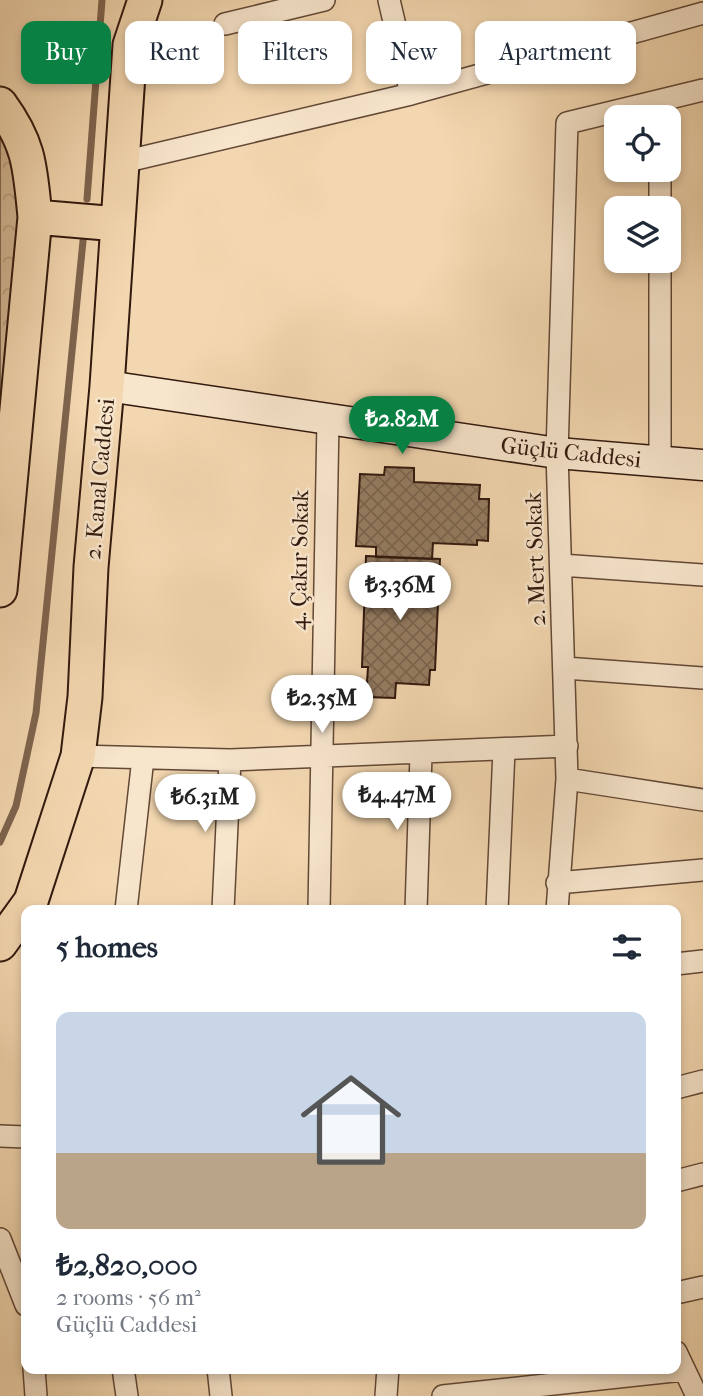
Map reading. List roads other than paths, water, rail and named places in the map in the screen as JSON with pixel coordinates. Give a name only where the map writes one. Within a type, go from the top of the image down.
[{"type":"main road","name":"2. Kanal Caddesi","points":[[28,905],[78,756],[85,697],[91,567],[107,386],[130,45],[145,0]]},
{"type":"main road","points":[[0,104],[20,131],[31,169],[35,217],[19,361],[0,590]]},
{"type":"main road","points":[[35,217],[118,224]]},
{"type":"main road","name":"Güçlü Caddesi","points":[[107,386],[557,453],[703,464]]},
{"type":"main road","name":"2. Kanal Caddesi","points":[[0,944],[21,915]]},
{"type":"street","points":[[225,24],[324,0]]},
{"type":"street","points":[[389,0],[411,94]]},
{"type":"street","points":[[123,162],[411,94],[703,13]]},
{"type":"street","points":[[669,105],[703,90]]},
{"type":"street","name":"2. Mert Sokak","points":[[557,905],[567,779],[557,453],[567,122],[604,117]]},
{"type":"street","points":[[660,273],[660,461]]},
{"type":"street","name":"4. Çakır Sokak","points":[[319,905],[328,420]]},
{"type":"street","points":[[561,565],[703,575]]},
{"type":"street","points":[[565,668],[703,678]]},
{"type":"street","points":[[78,756],[230,760],[421,755],[567,746]]},
{"type":"street","points":[[497,905],[504,750]]},
{"type":"street","points":[[416,905],[421,755]]},
{"type":"street","points":[[127,905],[143,758]]},
{"type":"street","points":[[223,905],[230,760]]},
{"type":"street","points":[[567,779],[703,800]]},
{"type":"street","points":[[557,883],[703,870]]},
{"type":"street","points":[[681,963],[703,961]]},
{"type":"street","points":[[681,1086],[703,1081]]},
{"type":"street","points":[[0,1136],[21,1137]]},
{"type":"street","points":[[681,1180],[703,1174]]},
{"type":"street","points":[[0,1239],[21,1292]]},
{"type":"street","points":[[681,1292],[703,1287]]},
{"type":"street","points":[[681,1365],[696,1396]]},
{"type":"street","points":[[34,1374],[36,1396]]},
{"type":"street","points":[[124,1374],[127,1396]]},
{"type":"street","points":[[219,1374],[221,1396]]},
{"type":"street","points":[[386,1396],[388,1374]]},
{"type":"street","points":[[443,1396],[591,1374]]},
{"type":"waterway","points":[[87,199],[102,0]]},
{"type":"waterway","points":[[0,842],[16,806],[36,713],[84,231]]}]
